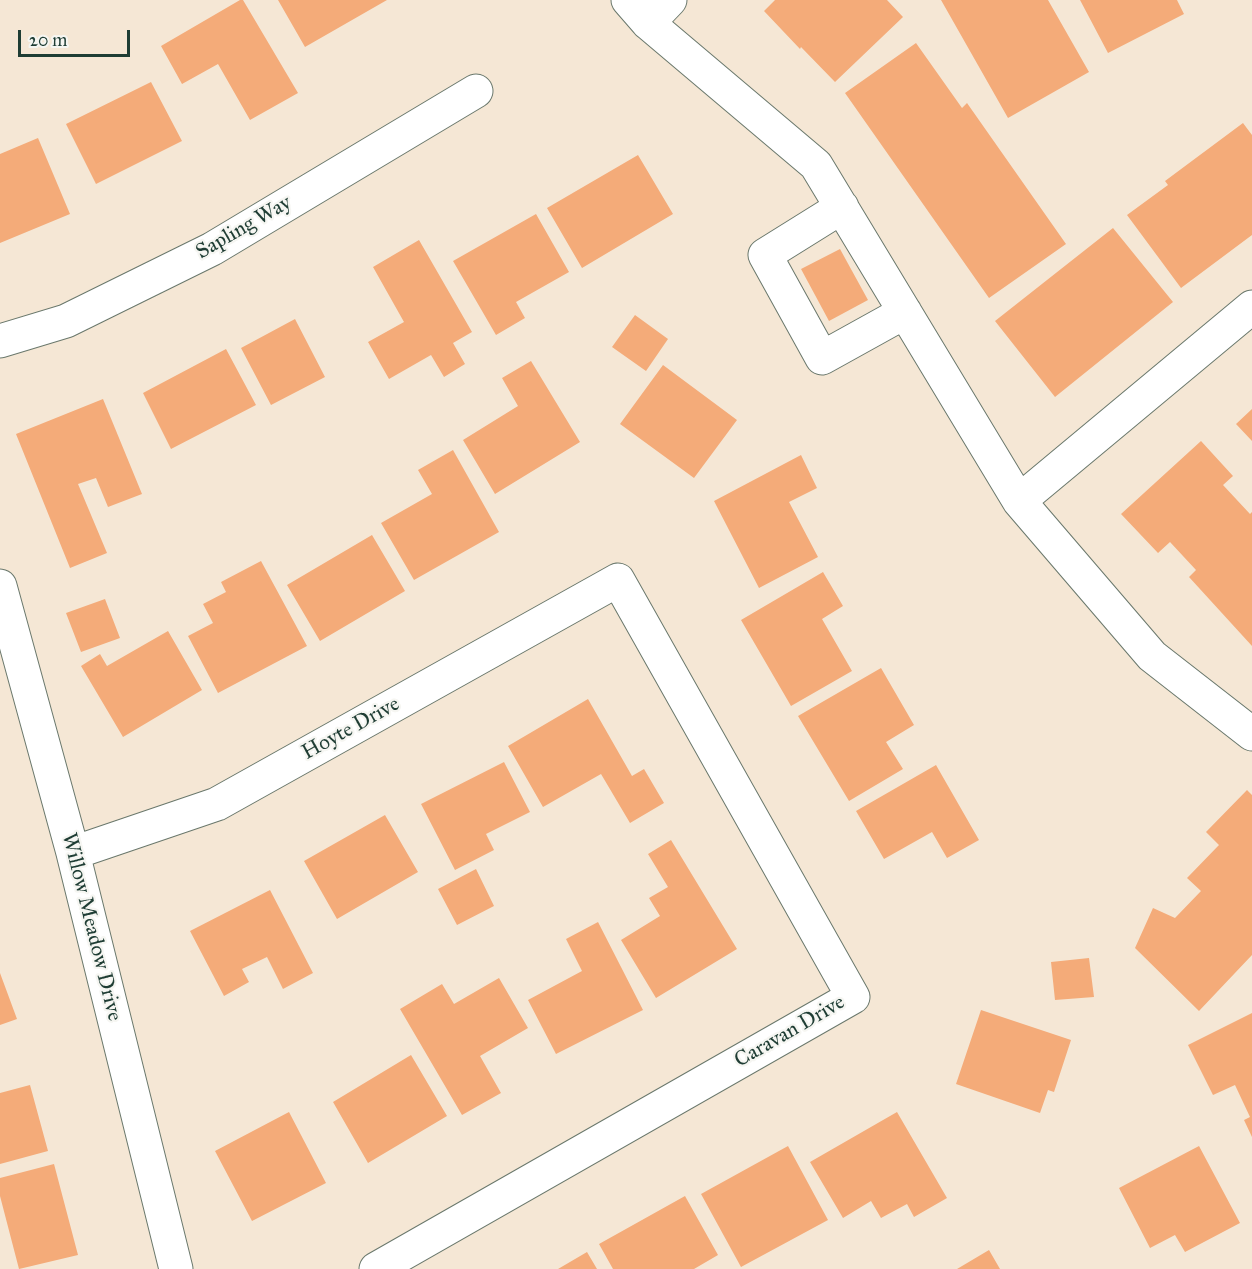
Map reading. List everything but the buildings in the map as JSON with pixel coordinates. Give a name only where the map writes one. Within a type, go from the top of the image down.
[{"type":"street","points":[[670,0],[638,12],[816,165],[1019,501],[1152,656],[1252,734]]},
{"type":"street","name":"Sapling Way","points":[[0,341],[66,321],[212,249],[476,91]]},
{"type":"street","points":[[842,207],[765,255],[822,358],[905,312]]},
{"type":"street","points":[[1019,501],[1252,308]]},
{"type":"street","name":"Hoyte Drive","points":[[73,853],[218,804],[618,579]]},
{"type":"street","name":"Caravan Drive","points":[[376,1269],[853,997],[618,579]]},
{"type":"street","name":"Willow Meadow Drive","points":[[0,586],[73,853],[176,1269]]}]
